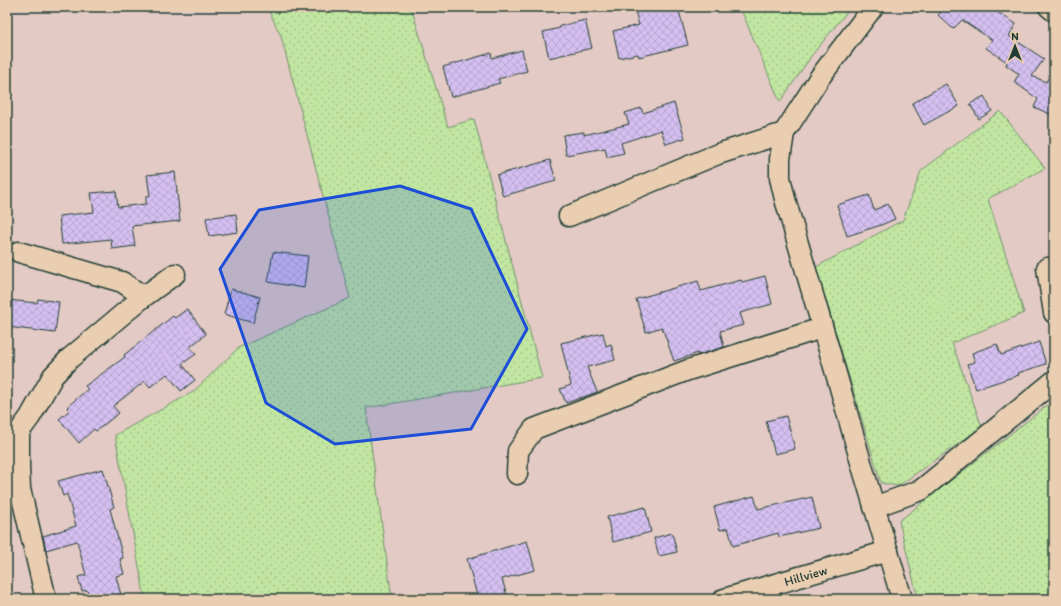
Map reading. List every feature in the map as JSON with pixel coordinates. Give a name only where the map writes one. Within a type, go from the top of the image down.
[{"type":"street","points":[[874,7],[820,77],[784,133],[780,159],[780,178],[822,328],[902,599]]},
{"type":"street","points":[[1049,7],[1054,11]]},
{"type":"street","points":[[569,216],[718,154],[784,133]]},
{"type":"street","points":[[19,252],[122,282],[140,294],[142,298]]},
{"type":"street","points":[[1047,268],[1054,313]]},
{"type":"street","points":[[46,599],[20,489],[19,467],[13,432],[37,405],[54,376],[69,359],[142,298],[175,274]]},
{"type":"street","points":[[518,474],[518,451],[534,429],[688,370],[822,328]]},
{"type":"street","points":[[874,507],[920,490],[1054,381]]},
{"type":"street","name":"Hillview","points":[[724,599],[888,551]]},
{"type":"highlighted area","points":[[400,186],[471,209],[527,329],[471,429],[335,444],[266,403],[220,269],[259,210]]},
{"type":"green space","points":[[267,7],[411,7],[448,127],[474,119],[542,378],[366,408],[392,599],[145,599],[115,435],[193,392],[238,348],[350,298],[281,36]]},
{"type":"green space","points":[[740,7],[851,7],[812,55],[780,102]]},
{"type":"green space","points":[[1000,111],[1045,168],[988,199],[1024,313],[952,343],[982,427],[898,486],[881,483],[816,267],[903,220],[921,171]]},
{"type":"green space","points":[[1054,400],[1054,599],[918,599],[899,521]]},
{"type":"building","points":[[634,7],[678,7],[688,45],[639,57],[638,54],[619,58],[613,31],[639,25]]},
{"type":"building","points":[[943,7],[990,7],[1016,24],[1009,36],[1044,59],[1032,76],[1046,82],[1054,67],[1054,116],[1034,107],[1038,99],[1014,82],[1019,74],[1006,65],[1007,62],[986,48],[992,40],[962,20],[953,29],[938,15],[945,8]]},
{"type":"building","points":[[585,20],[592,48],[549,58],[543,32]]},
{"type":"building","points":[[522,50],[527,71],[498,79],[500,83],[451,97],[443,67],[491,53],[492,58]]},
{"type":"building","points":[[946,84],[959,106],[924,125],[912,103]]},
{"type":"building","points":[[984,96],[992,111],[979,119],[970,104]]},
{"type":"building","points":[[674,103],[685,138],[666,144],[661,130],[621,143],[624,153],[607,157],[605,148],[566,155],[563,135],[584,132],[584,135],[629,124],[625,113],[641,108],[643,113]]},
{"type":"building","points":[[550,160],[556,181],[503,196],[497,175]]},
{"type":"building","points":[[175,172],[180,221],[132,226],[135,246],[112,249],[111,239],[62,244],[59,216],[94,212],[91,193],[116,191],[118,207],[146,204],[146,196],[150,196],[147,175]]},
{"type":"building","points":[[869,195],[874,210],[888,204],[895,219],[847,236],[837,205]]},
{"type":"building","points":[[236,214],[238,232],[209,236],[206,218]]},
{"type":"building","points":[[273,252],[308,256],[304,288],[268,282]]},
{"type":"building","points":[[765,276],[772,304],[740,313],[744,325],[720,331],[724,347],[698,355],[698,353],[674,361],[662,327],[646,332],[636,299],[698,281],[701,291],[741,280],[742,282]]},
{"type":"building","points":[[231,289],[260,297],[253,323],[224,314]]},
{"type":"building","points":[[38,299],[59,302],[55,333],[7,327],[7,300],[37,303]]},
{"type":"building","points":[[187,309],[206,334],[190,347],[196,354],[182,364],[195,380],[181,391],[167,374],[150,387],[145,381],[113,406],[119,413],[96,431],[94,429],[79,443],[59,419],[70,410],[67,407],[88,389],[85,386],[125,357],[124,355],[173,316],[175,318]]},
{"type":"building","points":[[603,333],[606,346],[611,344],[615,360],[587,367],[597,392],[566,403],[560,389],[571,385],[561,343]]},
{"type":"building","points":[[1039,342],[1046,364],[1018,373],[1019,375],[976,389],[967,364],[975,362],[972,353],[997,344],[1001,355]]},
{"type":"building","points":[[786,416],[795,449],[775,454],[766,421]]},
{"type":"building","points":[[103,469],[114,507],[110,509],[123,558],[120,559],[124,574],[116,576],[121,595],[106,599],[89,599],[87,590],[82,591],[78,577],[86,575],[77,541],[46,550],[43,536],[76,526],[67,494],[63,496],[58,481]]},
{"type":"building","points":[[754,496],[758,509],[812,497],[819,528],[779,537],[778,533],[733,546],[728,528],[720,530],[714,507]]},
{"type":"building","points":[[645,507],[651,532],[613,542],[607,517]]},
{"type":"building","points":[[672,533],[677,552],[659,556],[654,538]]},
{"type":"building","points":[[527,541],[535,570],[502,579],[508,599],[478,599],[467,559]]}]
